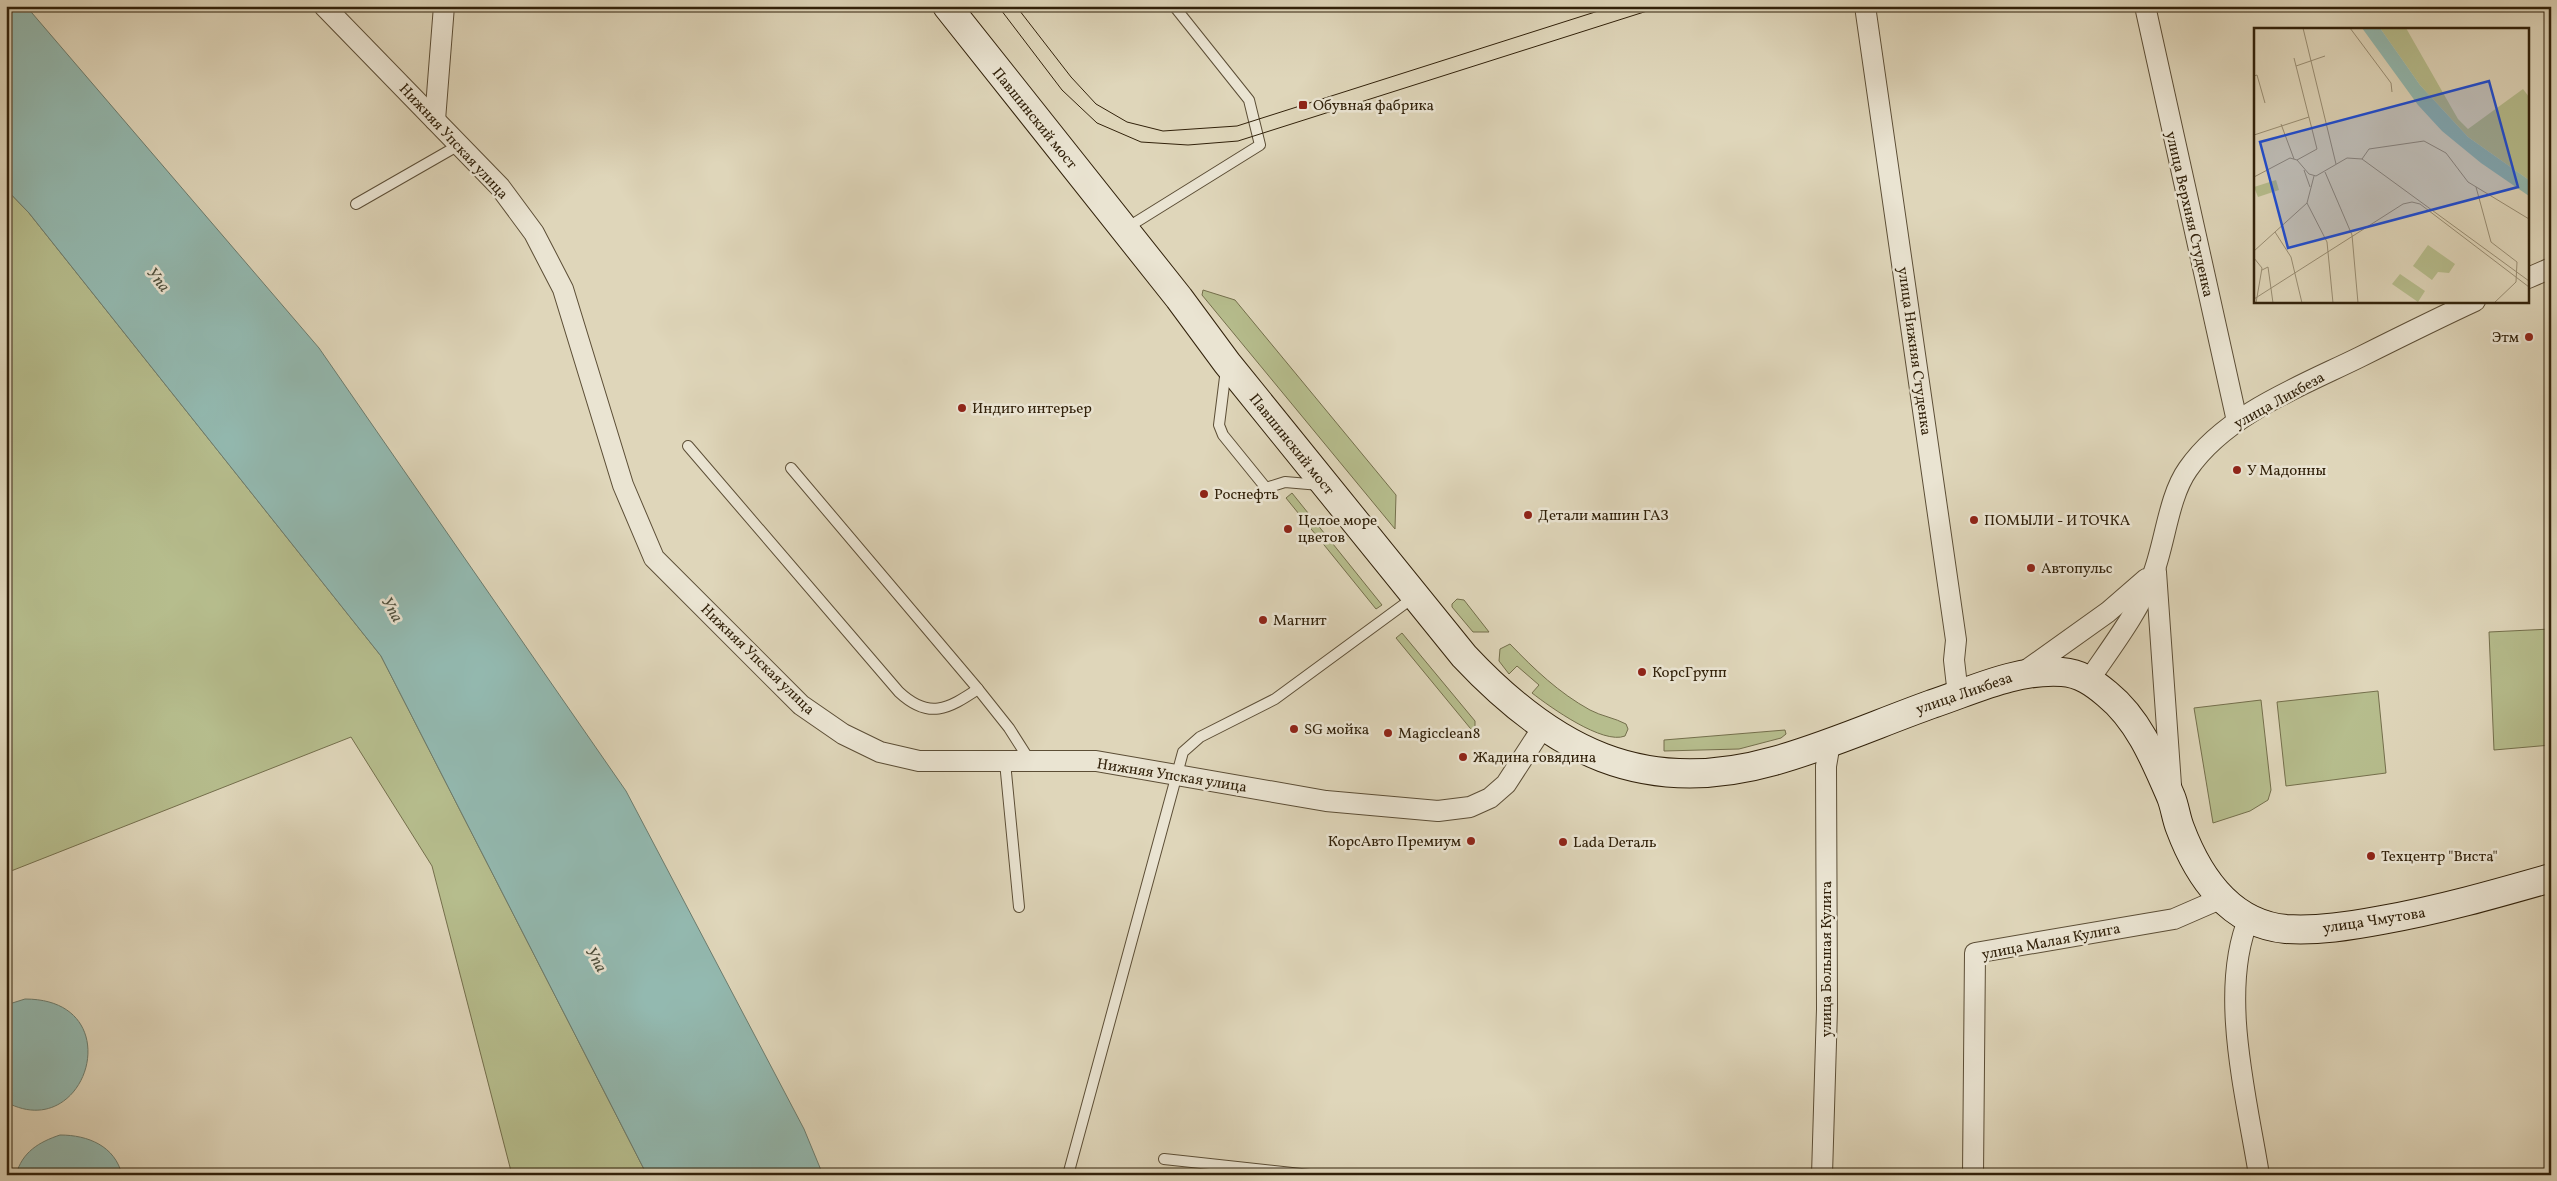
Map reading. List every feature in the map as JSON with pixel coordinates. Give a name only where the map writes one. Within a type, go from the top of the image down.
[{"type":"main road","name":"Павшинский мост","points":[[947,6],[1124,229],[1227,363],[1414,597],[1464,656]]},
{"type":"main road","name":"улица Ликбеза","points":[[1464,656],[1496,690],[1543,727],[1592,756],[1642,771],[1689,774],[1772,762],[2021,674],[2064,672],[2089,680]]},
{"type":"main road","name":"улица Чмутова","points":[[2089,680],[2117,702],[2134,721],[2172,800],[2190,850],[2220,899],[2249,918],[2283,929],[2336,928],[2433,911],[2551,878]]},
{"type":"street","name":"Нижняя Упская улица","points":[[324,6],[500,187],[534,232],[551,262],[563,289],[623,485],[654,558],[801,705],[860,744],[880,752],[919,761],[1096,761],[1326,801],[1438,811],[1470,808],[1490,798],[1506,784],[1543,727]]},
{"type":"street","points":[[435,120],[444,6]]},
{"type":"street","name":"улица Нижняя Cтуденкa","points":[[1865,6],[1956,640],[1954,660],[1958,695]]},
{"type":"street","name":"улица Верхняя Студенка","points":[[2145,6],[2236,421]]},
{"type":"street","points":[[2530,277],[2551,268]]},
{"type":"street","name":"улица Ликбеза","points":[[2089,680],[2136,610],[2155,567],[2169,516],[2187,471],[2206,447],[2236,421],[2312,381],[2473,302]]},
{"type":"street","points":[[2021,674],[2108,612],[2140,586],[2155,567]]},
{"type":"street","points":[[2155,567],[2172,800]]},
{"type":"street","name":"улица Большая Кулига","points":[[1822,1175],[1827,1009],[1826,766],[1830,742]]},
{"type":"street","name":"улица Малая Кулига","points":[[1973,1175],[1976,952],[2174,919],[2220,899]]},
{"type":"street","points":[[2249,918],[2241,937],[2235,1024],[2259,1175]]},
{"type":"lane","points":[[1124,229],[1260,144],[1249,100],[1174,6]]},
{"type":"lane","points":[[356,204],[459,145]]},
{"type":"lane","points":[[1227,363],[1219,425],[1229,443],[1266,488],[1285,482],[1326,486]]},
{"type":"lane","points":[[688,446],[912,705],[928,709],[950,706],[978,689]]},
{"type":"lane","points":[[791,468],[978,689],[1009,728],[1031,762]]},
{"type":"lane","points":[[1068,1175],[1183,752],[1200,737],[1275,699],[1414,597]]},
{"type":"lane","points":[[1005,762],[1019,907]]},
{"type":"lane","points":[[1164,1159],[1310,1175]]},
{"type":"green space","points":[[6,189],[29,213],[381,656],[647,1175],[512,1175],[432,866],[351,737],[6,873]]},
{"type":"green space","points":[[1203,290],[1235,300],[1396,495],[1395,529],[1202,295]]},
{"type":"green space","points":[[1292,493],[1382,605],[1376,609],[1286,498]]},
{"type":"green space","points":[[1457,599],[1464,600],[1489,632],[1473,632],[1452,607],[1452,604]]},
{"type":"green space","points":[[2551,629],[2551,745],[2494,750],[2489,632]]},
{"type":"green space","points":[[1402,633],[1475,721],[1475,734],[1396,638]]},
{"type":"green space","points":[[1510,644],[1568,696],[1594,712],[1626,724],[1628,729],[1625,736],[1615,737],[1591,730],[1551,707],[1532,693],[1539,685],[1517,666],[1509,674],[1499,661],[1500,649]]},
{"type":"green space","points":[[2378,691],[2386,773],[2286,786],[2277,702]]},
{"type":"green space","points":[[2261,700],[2271,790],[2268,800],[2250,811],[2213,823],[2194,708]]},
{"type":"green space","points":[[1785,730],[1786,734],[1781,738],[1739,749],[1664,751],[1664,740]]},
{"type":"water","name":"Упа","points":[[6,6],[26,6],[319,348],[626,791],[804,1129],[823,1175],[647,1175],[381,656],[29,213],[6,189]]},
{"type":"water","points":[[25,999],[58,1005],[79,1021],[87,1043],[86,1067],[76,1089],[58,1104],[34,1110],[6,1102],[6,1005]]},
{"type":"water","points":[[60,1135],[81,1137],[99,1144],[113,1157],[122,1175],[16,1175],[22,1160],[32,1149]]},
{"type":"tram line","points":[[998,6],[1062,90],[1097,123],[1141,142],[1188,145],[1238,141],[1663,6]]},
{"type":"tram line","points":[[1016,6],[1071,77],[1096,104],[1127,122],[1163,131],[1237,126],[1614,6]]},
{"type":"place","name":"Обувная фабрика","points":[[1303,105]]},
{"type":"place","name":"Этм","points":[[2529,337]]},
{"type":"place","name":"Индиго интерьер","points":[[962,408]]},
{"type":"place","name":"У Мадонны","points":[[2237,470]]},
{"type":"place","name":"Роснефть","points":[[1204,494]]},
{"type":"place","name":"Детали машин ГАЗ","points":[[1528,515]]},
{"type":"place","name":"ПОМЫЛИ - И ТОЧКА","points":[[1974,520]]},
{"type":"place","name":"Целое море цветов","points":[[1288,529]]},
{"type":"place","name":"Автопульс","points":[[2031,568]]},
{"type":"place","name":"Магнит","points":[[1263,620]]},
{"type":"place","name":"КорсГрупп","points":[[1642,672]]},
{"type":"place","name":"SG мойка","points":[[1294,729]]},
{"type":"place","name":"Magicclean8","points":[[1388,733]]},
{"type":"place","name":"Жадина говядина","points":[[1463,757]]},
{"type":"place","name":"КорсАвто Премиум","points":[[1471,841]]},
{"type":"place","name":"Lada Dеталь","points":[[1563,842]]},
{"type":"place","name":"Техцентр \"Виста\"","points":[[2371,856]]}]
